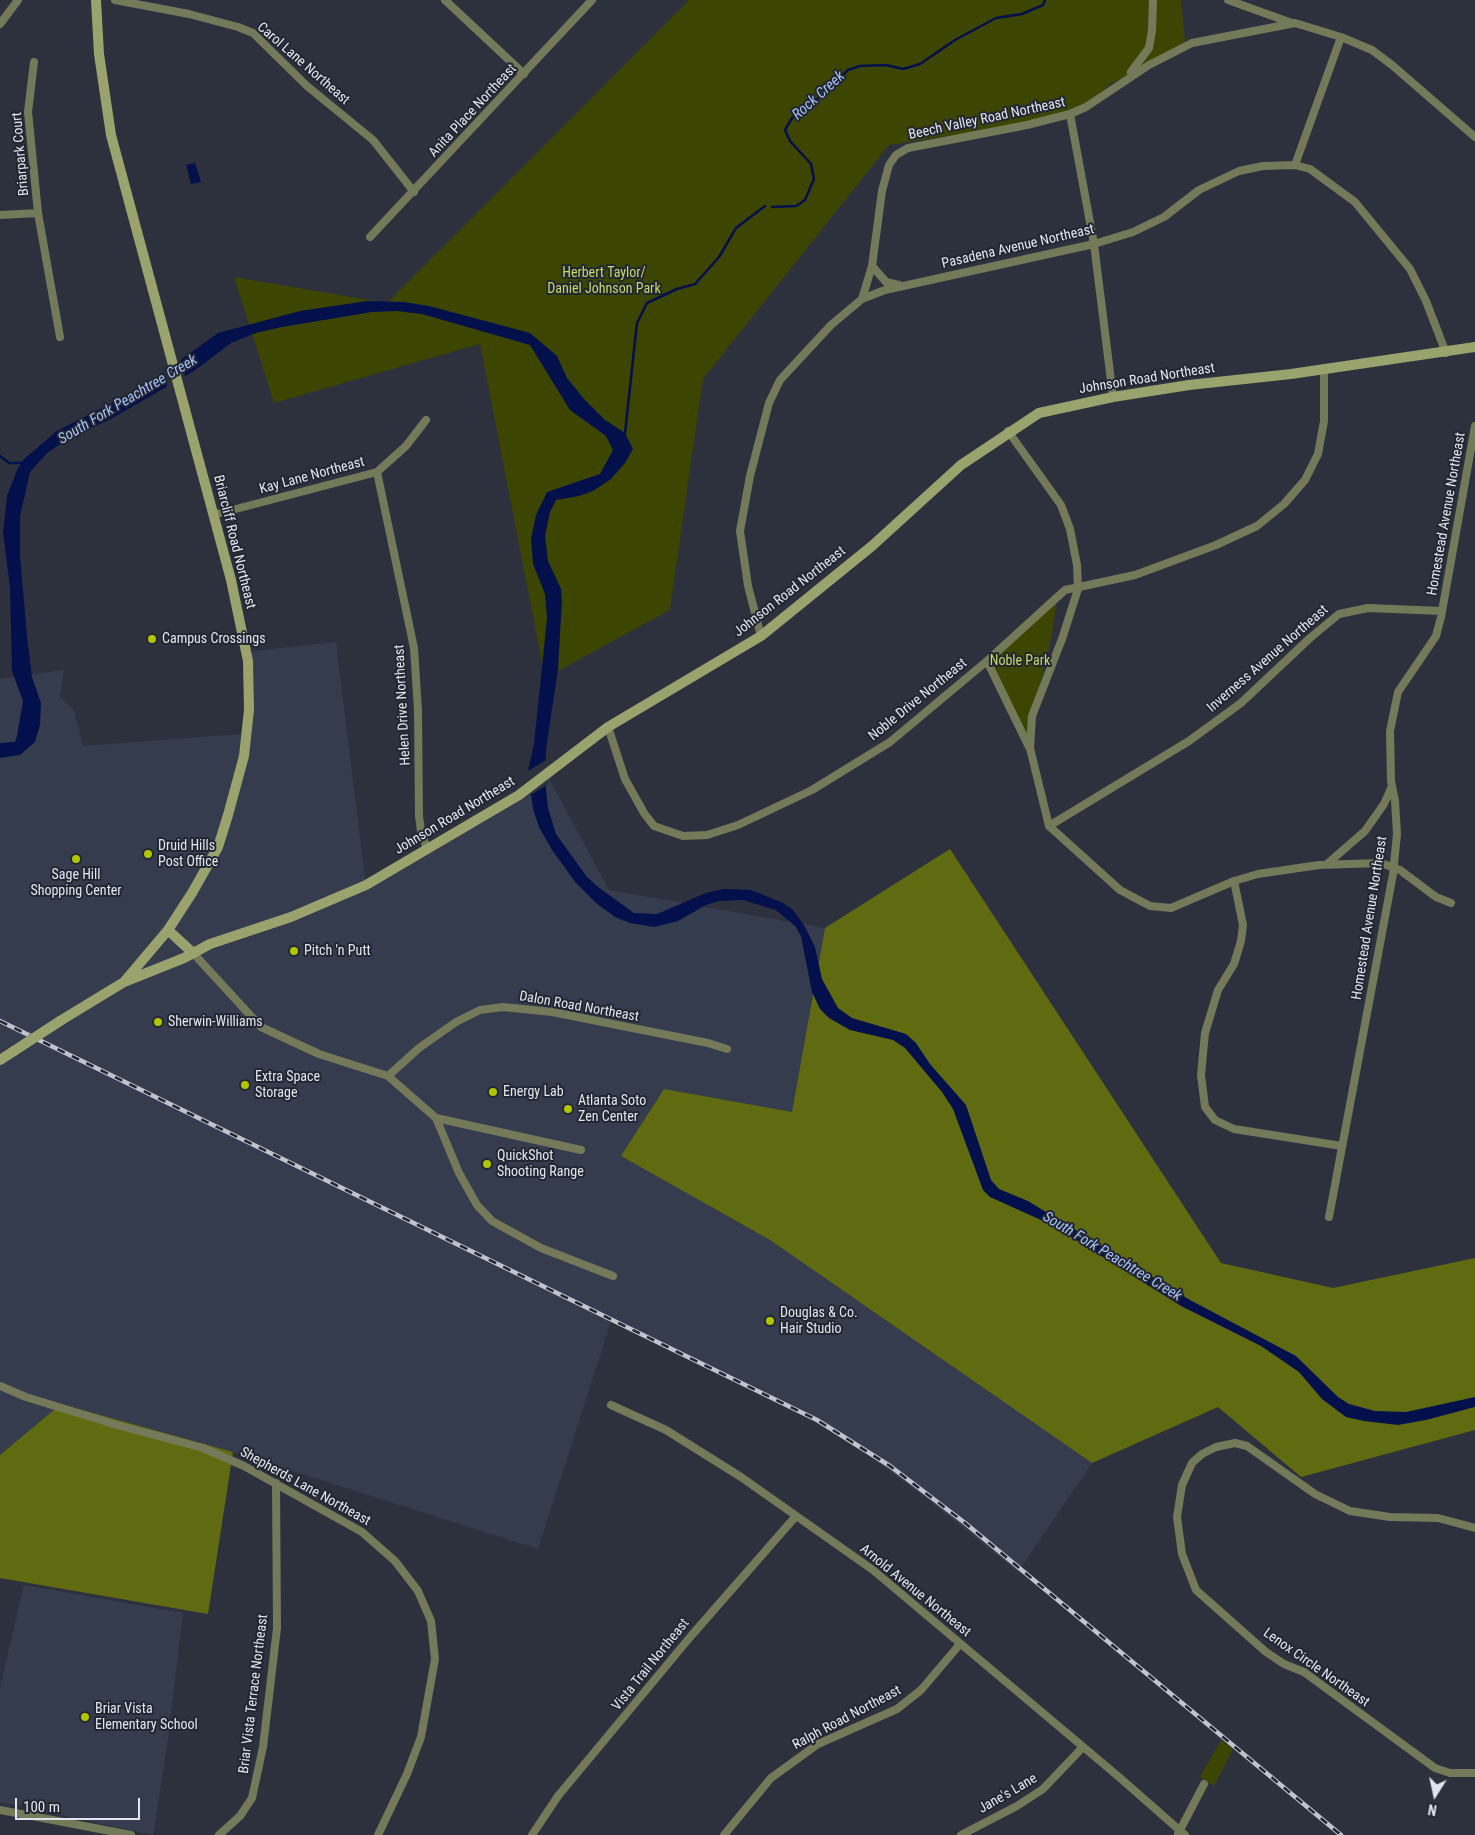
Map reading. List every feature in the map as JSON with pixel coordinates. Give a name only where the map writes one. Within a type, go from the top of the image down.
[{"type":"street","points":[[0,24],[18,0]]},
{"type":"street","name":"Briarcliff Road Northeast","points":[[0,1060],[124,982],[168,930],[218,847],[244,756],[249,710],[248,661],[231,580],[111,135],[99,54],[96,0]]},
{"type":"street","name":"Carol Lane Northeast","points":[[115,0],[189,14],[253,33],[307,86],[373,140],[414,192]]},
{"type":"street","points":[[445,0],[524,74]]},
{"type":"street","name":"Anita Place Northeast","points":[[370,237],[592,0]]},
{"type":"street","points":[[1125,79],[1142,61],[1148,48],[1152,30],[1153,0]]},
{"type":"street","points":[[1228,0],[1294,23]]},
{"type":"street","name":"Beech Valley Road Northeast","points":[[862,299],[872,266],[882,191],[889,165],[896,155],[908,148],[1028,125],[1070,114],[1086,107],[1125,79],[1192,43],[1294,23],[1341,37],[1372,50],[1417,84],[1475,137]]},
{"type":"street","points":[[1295,165],[1341,37]]},
{"type":"street","name":"Briarpark Court","points":[[34,62],[28,112],[38,213],[60,337]]},
{"type":"street","points":[[1070,114],[1094,244],[1113,397]]},
{"type":"street","name":"Pasadena Avenue Northeast","points":[[761,636],[748,586],[740,531],[750,476],[769,403],[780,380],[831,325],[862,299],[901,286],[1094,244],[1133,232],[1164,217],[1200,190],[1239,171],[1263,166],[1295,165],[1310,169],[1355,202],[1410,269],[1426,301],[1446,353]]},
{"type":"street","name":"Briarpark Court","points":[[0,214],[38,213]]},
{"type":"street","points":[[872,266],[886,282],[901,286]]},
{"type":"street","name":"Johnson Road Northeast","points":[[124,982],[193,954],[210,944],[334,900],[366,886],[519,795],[608,727],[761,636],[872,546],[961,464],[1039,412],[1113,397],[1189,385],[1324,370],[1446,353],[1475,347]]},
{"type":"street","name":"Noble Drive Northeast","points":[[608,727],[624,779],[644,813],[654,826],[683,836],[707,836],[738,825],[812,790],[890,742],[987,661],[1065,590],[1078,589],[1135,575],[1216,545],[1257,526],[1284,504],[1305,480],[1318,454],[1324,421],[1324,370]]},
{"type":"street","name":"Kay Lane Northeast","points":[[213,514],[377,472],[406,446],[426,420]]},
{"type":"street","name":"Homestead Avenue Northeast","points":[[1329,1217],[1394,867],[1397,834],[1392,786],[1390,731],[1398,692],[1436,636],[1475,426]]},
{"type":"street","points":[[1008,431],[1061,506],[1073,547],[1078,589],[1062,639],[1032,716],[1030,748]]},
{"type":"street","name":"Helen Drive Northeast","points":[[377,472],[414,648],[418,711],[419,816],[420,831],[427,849]]},
{"type":"street","name":"Inverness Avenue Northeast","points":[[1049,826],[1197,735],[1241,703],[1310,638],[1340,614],[1368,608],[1442,611]]},
{"type":"street","points":[[987,661],[1030,748],[1049,826],[1120,890],[1150,906],[1171,908],[1234,881],[1293,868],[1327,864],[1381,863],[1394,867],[1436,897],[1451,903]]},
{"type":"street","points":[[1327,864],[1365,831],[1384,804],[1392,786]]},
{"type":"street","points":[[1234,881],[1243,925],[1234,964],[1218,990],[1205,1033],[1201,1075],[1205,1106],[1215,1120],[1234,1129],[1342,1146]]},
{"type":"street","points":[[168,930],[261,1027],[319,1054],[388,1076],[436,1118],[459,1173],[477,1204],[492,1221],[541,1248],[613,1276]]},
{"type":"street","name":"Dalon Road Northeast","points":[[388,1076],[419,1048],[456,1022],[480,1010],[502,1007],[552,1012],[727,1049]]},
{"type":"street","points":[[436,1118],[581,1150]]},
{"type":"street","name":"Shepherds Lane Northeast","points":[[0,1386],[26,1397],[117,1425],[203,1448],[244,1466],[362,1532],[394,1561],[418,1591],[431,1621],[435,1659],[421,1738],[408,1774],[378,1835]]},
{"type":"street","name":"Arnold Avenue Northeast","points":[[611,1405],[666,1430],[796,1516],[873,1570],[1083,1747],[1180,1834]]},
{"type":"street","name":"Lenox Circle Northeast","points":[[1475,1528],[1438,1518],[1390,1518],[1350,1511],[1315,1494],[1247,1446],[1235,1443],[1216,1447],[1202,1454],[1192,1464],[1182,1485],[1177,1517],[1182,1554],[1196,1590],[1266,1652],[1284,1664],[1304,1672],[1435,1768],[1450,1774],[1475,1773]]},
{"type":"street","name":"Briar Vista Terrace Northeast","points":[[219,1835],[240,1816],[252,1798],[263,1747],[277,1628],[276,1483]]},
{"type":"street","name":"Vista Trail Northeast","points":[[532,1835],[558,1796],[690,1636],[796,1516]]},
{"type":"street","name":"Ralph Road Northeast","points":[[724,1835],[771,1778],[818,1744],[878,1720],[904,1704],[921,1690],[960,1644]]},
{"type":"street","name":"Jane's Lane","points":[[961,1835],[1018,1806],[1044,1789],[1083,1747]]},
{"type":"street","points":[[1180,1834],[1204,1784]]},
{"type":"street","points":[[0,1810],[131,1835]]},
{"type":"street","points":[[83,1825],[83,1835]]},
{"type":"shaded area","points":[[336,642],[366,886],[546,773],[609,890],[825,928],[793,1113],[664,1089],[621,1156],[770,1240],[1092,1463],[1018,1572],[930,1501],[822,1421],[612,1318],[538,1549],[233,1452],[61,1404],[0,1455],[0,679],[64,670],[60,697],[74,710],[83,746],[241,734],[250,693],[245,652]]},
{"type":"shaded area","name":"Briar Vista Elementary School","points":[[24,1585],[183,1613],[167,1747],[153,1835],[0,1802],[0,1687]]},
{"type":"green space","name":"Herbert Taylor/ Daniel Johnson Park","points":[[689,0],[1181,0],[1185,41],[1159,64],[1111,83],[1077,116],[889,145],[703,379],[670,610],[545,678],[480,344],[274,403],[234,277],[387,303]]},
{"type":"green space","name":"Noble Park","points":[[1057,599],[1052,634],[1028,738],[988,656],[1025,620]]},
{"type":"green space","points":[[950,849],[1221,1263],[1333,1288],[1475,1258],[1475,1430],[1301,1477],[1218,1407],[1092,1463],[770,1240],[621,1156],[664,1089],[792,1112],[825,928]]},
{"type":"green space","points":[[61,1404],[233,1452],[208,1614],[0,1578],[0,1455]]},
{"type":"green space","points":[[1221,1740],[1233,1749],[1214,1786],[1200,1777]]},
{"type":"water","points":[[195,163],[201,182],[191,184],[186,165]]},
{"type":"water","name":"South Fork Peachtree Creek","points":[[367,301],[404,302],[429,306],[530,333],[557,356],[567,378],[605,420],[625,433],[633,449],[625,463],[611,479],[593,491],[579,496],[556,500],[550,512],[545,536],[548,561],[561,589],[562,600],[558,669],[546,749],[545,779],[548,808],[556,834],[587,877],[634,913],[657,914],[706,893],[723,889],[751,890],[783,903],[793,910],[805,927],[815,947],[822,979],[838,1008],[852,1018],[906,1034],[916,1043],[930,1064],[966,1105],[991,1180],[999,1189],[1028,1201],[1190,1300],[1296,1356],[1338,1397],[1349,1404],[1375,1411],[1406,1412],[1475,1397],[1475,1407],[1426,1420],[1398,1425],[1346,1417],[1322,1399],[1299,1372],[1261,1346],[1181,1306],[1052,1225],[990,1197],[983,1190],[953,1109],[942,1092],[905,1048],[893,1040],[850,1030],[829,1018],[820,1009],[812,992],[801,936],[795,926],[776,910],[743,900],[718,901],[706,905],[678,921],[654,927],[630,923],[615,917],[596,903],[576,883],[552,850],[539,827],[533,809],[528,771],[534,744],[547,619],[545,594],[533,564],[531,539],[536,515],[547,492],[600,474],[613,450],[606,436],[570,410],[530,345],[422,314],[397,311],[372,312],[282,327],[256,333],[231,343],[194,371],[107,421],[72,436],[47,453],[30,472],[20,516],[20,556],[27,637],[32,677],[41,703],[40,725],[35,742],[20,755],[0,758],[0,743],[15,742],[23,701],[12,671],[10,587],[3,533],[7,496],[17,470],[24,459],[57,431],[143,387],[218,333],[300,311]]},
{"type":"pier","points":[[180,358],[186,379],[168,389],[163,370]]},
{"type":"pier","points":[[548,759],[548,784],[529,796],[526,772]]},
{"type":"waterway","name":"Rock Creek","points":[[772,207],[796,206],[805,200],[814,179],[811,164],[790,141],[785,130],[792,118],[820,97],[848,70],[860,66],[886,65],[903,69],[920,64],[955,40],[996,18],[1022,14],[1043,5],[1045,0]]},
{"type":"waterway","name":"Rock Creek","points":[[625,433],[637,323],[647,303],[677,289],[695,284],[719,257],[736,228],[765,206]]},
{"type":"waterway","points":[[0,456],[9,463],[23,463]]},
{"type":"railway","points":[[0,1021],[817,1420],[890,1466],[965,1523],[1341,1835]]},
{"type":"place","name":"Campus Crossings","points":[[152,639]]},
{"type":"place","name":"Druid Hills Post Office","points":[[148,854]]},
{"type":"place","name":"Sage Hill Shopping Center","points":[[76,859]]},
{"type":"place","name":"Pitch 'n Putt","points":[[294,951]]},
{"type":"place","name":"Sherwin-Williams","points":[[158,1022]]},
{"type":"place","name":"Extra Space Storage","points":[[245,1085]]},
{"type":"place","name":"Energy Lab","points":[[493,1092]]},
{"type":"place","name":"Atlanta Soto Zen Center","points":[[568,1109]]},
{"type":"place","name":"QuickShot Shooting Range","points":[[487,1164]]},
{"type":"place","name":"Douglas & Co. Hair Studio","points":[[770,1321]]},
{"type":"place","name":"Briar Vista Elementary School","points":[[85,1717]]}]
